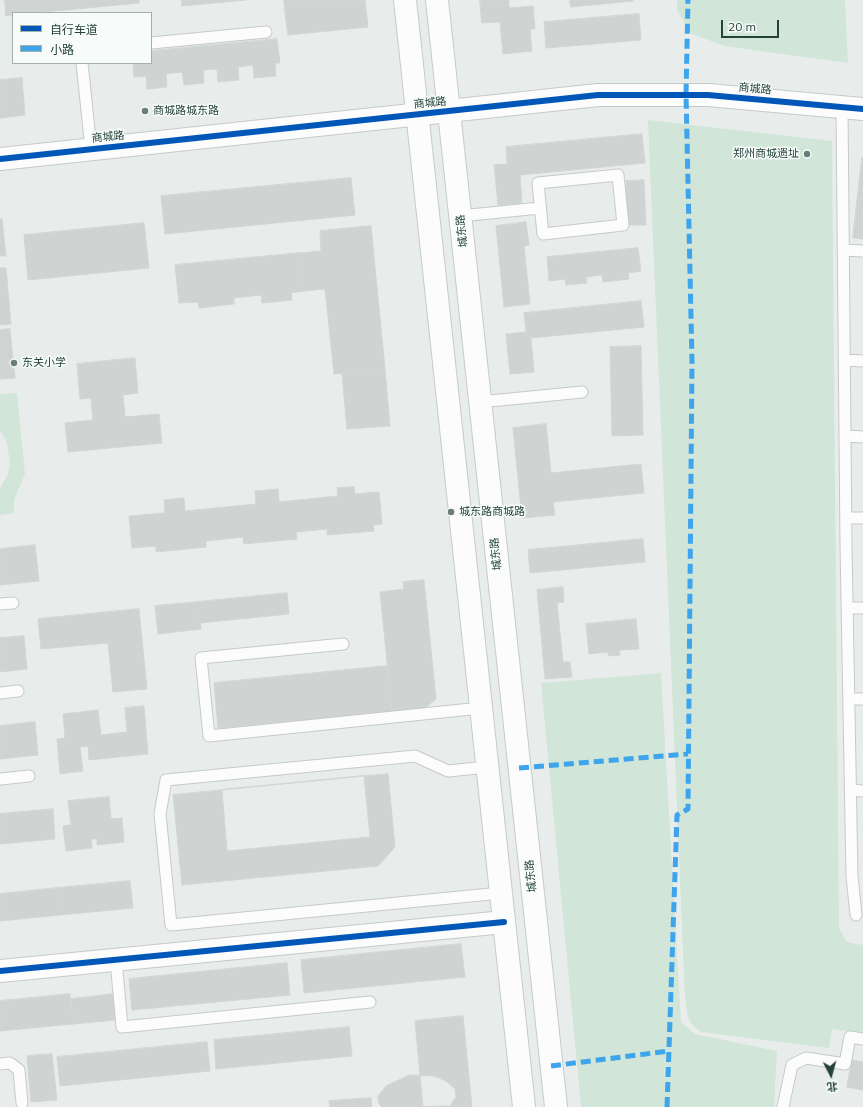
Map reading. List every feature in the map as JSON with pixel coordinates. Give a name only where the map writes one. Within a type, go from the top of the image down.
[{"type":"main road","points":[[405,0],[524,1107]]},
{"type":"main road","name":"城东路","points":[[437,0],[556,1107]]},
{"type":"main road","name":"商城路","points":[[0,159],[598,95],[708,95],[863,110]]},
{"type":"main road","points":[[0,971],[504,922]]},
{"type":"lane","points":[[152,43],[266,32]]},
{"type":"lane","points":[[82,64],[91,149]]},
{"type":"lane","points":[[842,108],[850,790],[852,860],[856,915]]},
{"type":"lane","points":[[618,175],[623,226],[543,234],[540,208],[538,183],[618,175]]},
{"type":"lane","points":[[460,216],[540,208]]},
{"type":"lane","points":[[844,250],[863,251]]},
{"type":"lane","points":[[845,360],[863,361]]},
{"type":"lane","points":[[480,402],[582,392]]},
{"type":"lane","points":[[845,436],[863,437]]},
{"type":"lane","points":[[846,518],[863,518]]},
{"type":"lane","points":[[0,604],[13,603]]},
{"type":"lane","points":[[847,608],[863,608]]},
{"type":"lane","points":[[343,644],[201,658],[209,736],[481,708]]},
{"type":"lane","points":[[0,693],[18,691]]},
{"type":"lane","points":[[849,699],[863,699]]},
{"type":"lane","points":[[487,767],[448,771],[415,756],[166,780],[160,814],[171,925],[500,893]]},
{"type":"lane","points":[[0,779],[29,776]]},
{"type":"lane","points":[[850,790],[863,790]]},
{"type":"lane","points":[[852,860],[863,860]]},
{"type":"lane","points":[[116,960],[122,1027],[370,1002]]},
{"type":"lane","points":[[783,1107],[792,1065],[806,1058],[845,1064],[850,1037],[863,1039]]},
{"type":"lane","points":[[0,1064],[10,1063],[19,1070],[22,1103]]},
{"type":"green space","points":[[677,0],[845,0],[848,63],[724,46],[690,33],[677,10]]},
{"type":"green space","points":[[648,120],[832,141],[839,928],[847,942],[863,945],[863,1034],[832,1029],[829,1048],[701,1032],[693,1025],[687,1014],[685,998]]},
{"type":"green space","points":[[17,393],[25,474],[14,500],[14,513],[0,515],[0,488],[8,474],[10,464],[7,442],[0,430],[0,394]]},
{"type":"green space","points":[[661,673],[681,1022],[695,1034],[777,1051],[774,1107],[581,1107],[541,683]]},
{"type":"building","points":[[5,0],[139,0],[139,3],[44,12],[12,12],[12,15],[6,16]]},
{"type":"building","points":[[182,0],[246,0],[182,6]]},
{"type":"building","points":[[284,0],[365,0],[368,27],[288,35]]},
{"type":"building","points":[[480,0],[509,0],[509,8],[533,6],[535,29],[530,29],[532,51],[503,54],[500,22],[482,23]]},
{"type":"building","points":[[570,0],[633,0],[633,1],[571,7]]},
{"type":"building","points":[[639,14],[641,40],[546,48],[544,22]]},
{"type":"building","points":[[277,39],[280,63],[275,63],[276,76],[254,78],[253,65],[238,67],[239,80],[218,82],[217,69],[203,70],[204,83],[184,85],[182,72],[166,74],[167,87],[147,89],[146,76],[134,77],[133,64],[152,64],[152,51]]},
{"type":"building","points":[[22,78],[25,115],[0,118],[0,80]]},
{"type":"building","points":[[642,134],[645,163],[520,175],[522,203],[498,205],[494,165],[507,164],[506,147]]},
{"type":"building","points":[[863,158],[863,239],[853,238]]},
{"type":"building","points":[[351,178],[355,215],[165,234],[161,196]]},
{"type":"building","points":[[644,180],[646,225],[628,225],[626,181]]},
{"type":"building","points":[[0,219],[2,219],[6,256],[0,256]]},
{"type":"building","points":[[526,222],[529,245],[524,246],[530,304],[504,307],[496,226]]},
{"type":"building","points":[[144,223],[149,268],[28,280],[24,235]]},
{"type":"building","points":[[371,226],[385,369],[334,374],[325,289],[304,291],[300,253],[321,251],[320,231]]},
{"type":"building","points":[[638,248],[641,271],[628,273],[629,279],[603,282],[602,275],[586,277],[587,283],[566,285],[565,279],[549,281],[547,257]]},
{"type":"building","points":[[300,253],[304,291],[291,293],[292,300],[262,303],[261,295],[234,298],[234,304],[199,308],[198,302],[179,303],[175,265]]},
{"type":"building","points":[[0,268],[6,268],[11,324],[0,325]]},
{"type":"building","points":[[641,301],[644,327],[531,338],[534,372],[510,374],[506,334],[526,332],[524,313]]},
{"type":"building","points":[[10,329],[15,378],[0,379],[0,330]]},
{"type":"building","points":[[641,346],[643,435],[612,436],[610,347]]},
{"type":"building","points":[[135,358],[138,393],[123,395],[125,417],[159,414],[162,443],[68,452],[65,423],[93,420],[91,398],[80,399],[77,364]]},
{"type":"building","points":[[385,369],[390,426],[347,429],[342,373]]},
{"type":"building","points":[[546,424],[551,473],[641,464],[644,493],[553,502],[555,515],[522,518],[513,428]]},
{"type":"building","points":[[354,487],[355,494],[379,492],[382,524],[373,525],[374,531],[327,535],[327,529],[296,532],[297,539],[244,544],[243,537],[206,541],[206,547],[156,552],[156,546],[132,548],[129,516],[165,513],[164,500],[184,498],[185,511],[256,504],[255,491],[278,489],[279,502],[338,496],[337,488]]},
{"type":"building","points":[[643,539],[645,562],[530,573],[528,550]]},
{"type":"building","points":[[35,545],[39,581],[0,585],[0,549]]},
{"type":"building","points":[[424,580],[436,699],[425,708],[392,711],[380,592],[404,589],[403,582]]},
{"type":"building","points":[[563,587],[564,602],[557,603],[563,662],[570,662],[572,677],[545,679],[537,590]]},
{"type":"building","points":[[287,593],[289,614],[200,623],[198,602]]},
{"type":"building","points":[[198,602],[201,629],[158,634],[155,606]]},
{"type":"building","points":[[139,609],[147,689],[113,692],[108,643],[41,649],[38,619]]},
{"type":"building","points":[[636,619],[639,649],[619,650],[620,655],[609,656],[608,652],[589,654],[586,624]]},
{"type":"building","points":[[24,636],[27,669],[0,672],[0,638]]},
{"type":"building","points":[[387,666],[392,711],[218,728],[214,683]]},
{"type":"building","points":[[144,706],[148,754],[89,760],[88,746],[80,747],[83,771],[60,774],[57,739],[65,738],[63,714],[98,710],[101,735],[127,732],[125,708]]},
{"type":"building","points":[[35,722],[38,755],[0,759],[0,726]]},
{"type":"building","points":[[388,774],[395,847],[378,866],[182,885],[173,795]]},
{"type":"building","points":[[364,776],[370,837],[227,851],[222,790]]},
{"type":"building","points":[[109,797],[111,819],[122,818],[124,842],[97,845],[97,839],[91,839],[92,848],[66,851],[63,826],[71,825],[68,801]]},
{"type":"building","points":[[53,809],[55,839],[0,844],[0,814]]},
{"type":"building","points":[[130,881],[133,908],[60,915],[57,888]]},
{"type":"building","points":[[57,888],[60,915],[0,921],[0,894]]},
{"type":"building","points":[[461,944],[465,977],[304,993],[301,960]]},
{"type":"building","points":[[287,963],[290,995],[132,1010],[129,979]]},
{"type":"building","points":[[70,994],[73,1024],[0,1031],[0,1001]]},
{"type":"building","points":[[114,994],[116,1020],[73,1024],[71,999]]},
{"type":"building","points":[[463,1016],[472,1107],[423,1107],[415,1021]]},
{"type":"building","points":[[349,1027],[352,1056],[216,1069],[214,1040]]},
{"type":"building","points":[[207,1042],[210,1071],[60,1086],[57,1057]]},
{"type":"building","points":[[52,1054],[57,1100],[31,1102],[27,1056]]},
{"type":"building","points":[[852,1060],[863,1062],[863,1090],[847,1087]]},
{"type":"building","points":[[410,1075],[434,1076],[446,1081],[455,1089],[456,1097],[450,1106],[382,1107],[379,1104],[378,1096],[386,1086]]},
{"type":"building","points":[[371,1098],[372,1107],[330,1107],[329,1101]]},
{"type":"marked path","points":[[667,1107],[677,815],[688,809],[692,362],[686,94],[688,0]]},
{"type":"marked path","points":[[519,768],[688,754]]},
{"type":"marked path","points":[[551,1066],[669,1051]]},
{"type":"cycle path","points":[[0,159],[598,95],[708,95],[863,109]]},
{"type":"cycle path","points":[[0,971],[504,922]]},
{"type":"place","name":"商城路城东路","points":[[145,111]]},
{"type":"place","name":"郑州商城遗址","points":[[807,154]]},
{"type":"place","name":"东关小学","points":[[14,363]]},
{"type":"place","name":"城东路商城路","points":[[451,512]]}]
